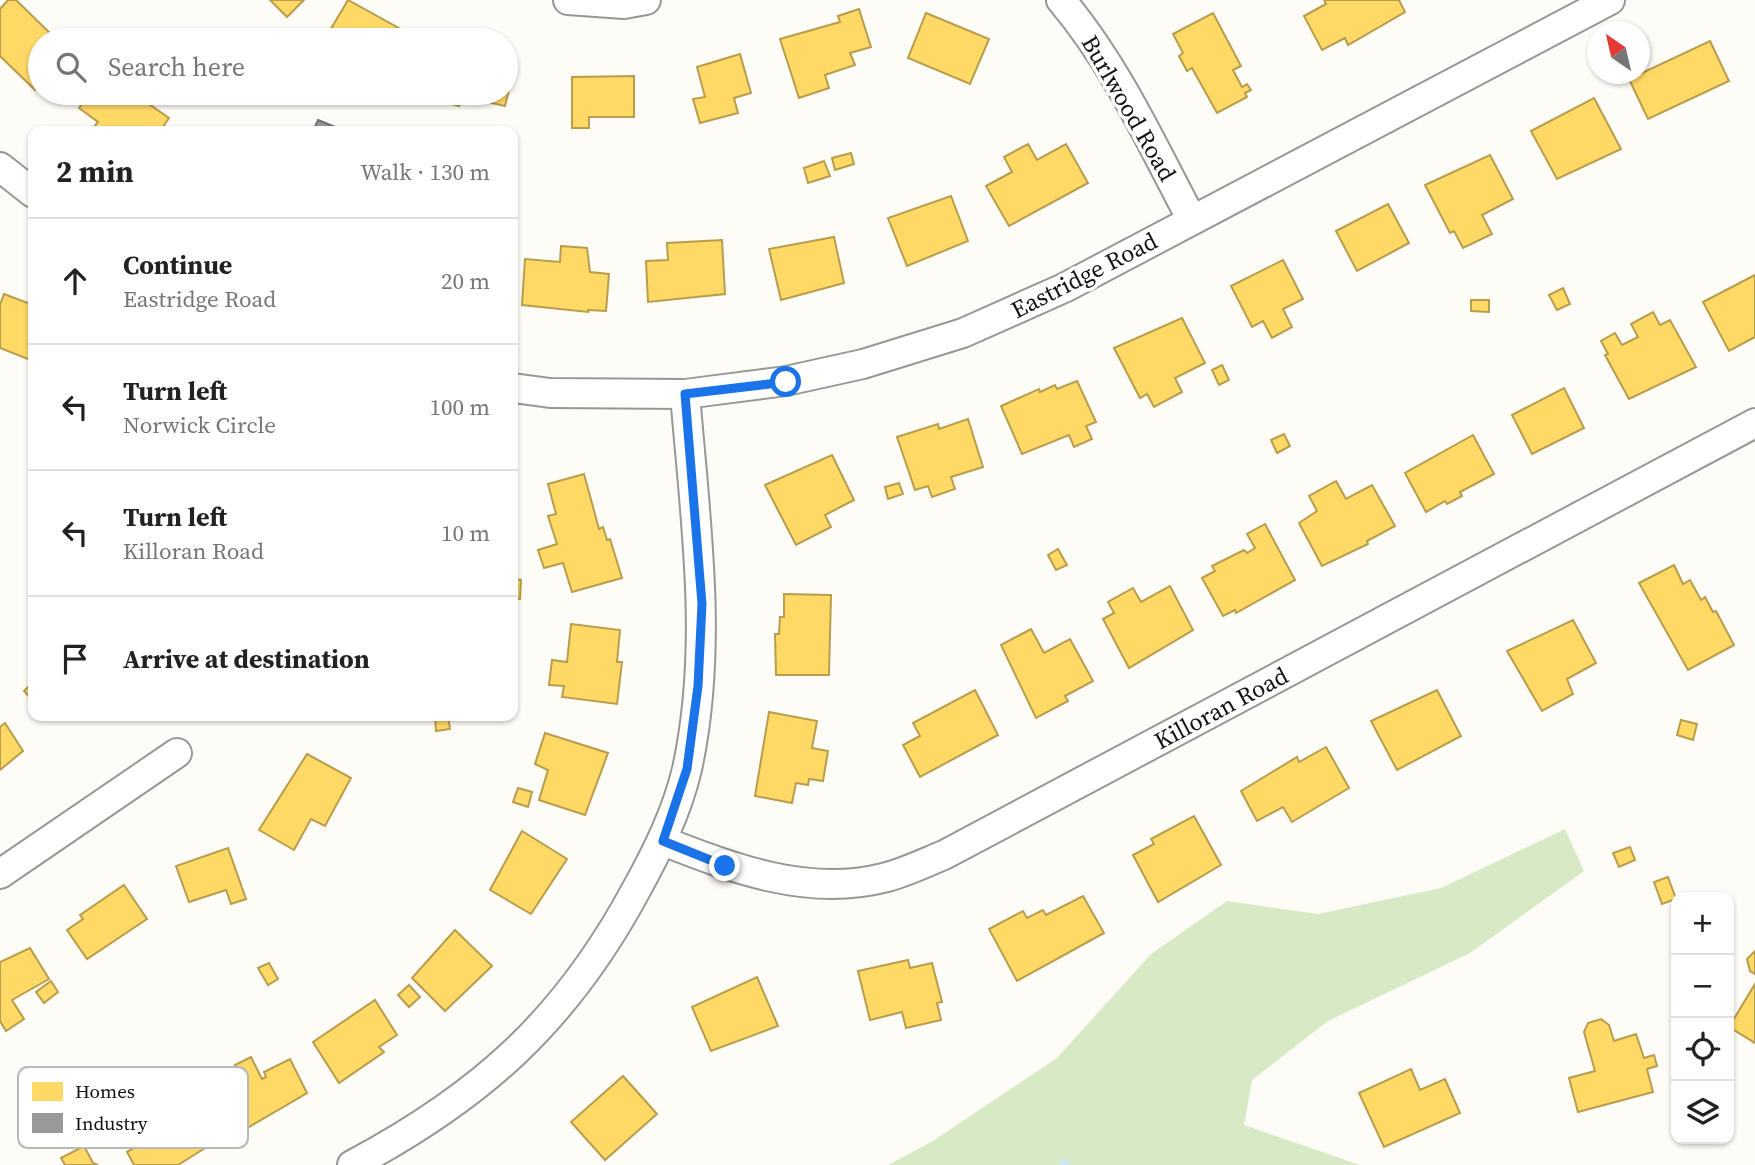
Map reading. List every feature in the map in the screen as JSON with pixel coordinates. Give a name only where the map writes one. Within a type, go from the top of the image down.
[{"type":"street","points":[[568,0],[624,4],[646,0]]},
{"type":"street","name":"Burlwood Road","points":[[1061,0],[1089,33],[1192,220]]},
{"type":"street","name":"Eastridge Road","points":[[518,389],[550,393],[685,394],[786,382],[863,364],[963,333],[1064,288],[1610,0]]},
{"type":"street","points":[[3,175],[28,190]]},
{"type":"street","points":[[352,1165],[441,1114],[509,1060],[554,1014],[608,943],[663,841],[687,769],[702,604],[685,394]]},
{"type":"street","name":"Killoran Road","points":[[663,841],[725,866],[779,879],[828,883],[882,878],[944,855],[1755,423]]},
{"type":"street","points":[[0,874],[177,753]]},
{"type":"green space","points":[[1565,829],[1584,871],[1470,953],[1328,1021],[1252,1080],[1244,1125],[1360,1165],[888,1165],[933,1141],[1057,1058],[1151,954],[1227,901],[1318,914],[1441,888]]},
{"type":"building: Homes","points":[[8,0],[16,0],[45,28],[28,28],[28,83],[0,56],[0,9]]},
{"type":"building: Homes","points":[[270,0],[304,0],[287,17]]},
{"type":"building: Homes","points":[[348,0],[399,28],[331,28]]},
{"type":"building: Homes","points":[[1324,0],[1399,0],[1405,12],[1348,45],[1345,38],[1322,50],[1304,16],[1326,4]]},
{"type":"building: Homes","points":[[859,9],[871,47],[850,53],[855,65],[825,75],[829,88],[799,98],[780,39],[840,22],[838,16]]},
{"type":"building: Homes","points":[[926,13],[989,39],[970,84],[908,58]]},
{"type":"building: Homes","points":[[1213,13],[1241,66],[1233,70],[1242,87],[1247,84],[1251,90],[1245,93],[1247,97],[1217,113],[1192,68],[1187,71],[1179,56],[1183,53],[1173,34]]},
{"type":"building: Homes","points":[[1710,41],[1729,81],[1648,119],[1631,84],[1650,84],[1650,69]]},
{"type":"building: Homes","points":[[740,54],[751,93],[734,98],[738,113],[700,123],[693,99],[705,97],[697,67]]},
{"type":"building: Homes","points":[[634,76],[634,117],[589,117],[589,128],[572,128],[572,77]]},
{"type":"building: Homes","points":[[1594,98],[1621,149],[1557,179],[1531,131]]},
{"type":"building: Homes","points":[[81,105],[150,105],[169,118],[163,126],[95,126],[98,122],[79,108]]},
{"type":"building: Homes","points":[[1028,144],[1037,160],[1066,144],[1088,183],[1009,226],[986,186],[1012,172],[1004,157]]},
{"type":"building: Homes","points":[[851,153],[854,164],[835,170],[832,158]]},
{"type":"building: Homes","points":[[1490,155],[1513,199],[1482,215],[1492,234],[1463,248],[1454,231],[1450,233],[1425,185]]},
{"type":"building: Homes","points":[[824,161],[830,176],[808,183],[804,168]]},
{"type":"building: Homes","points":[[951,196],[968,241],[907,266],[888,218]]},
{"type":"building: Homes","points":[[1388,204],[1409,243],[1357,271],[1336,231]]},
{"type":"building: Homes","points":[[834,237],[844,283],[781,300],[769,249]]},
{"type":"building: Homes","points":[[722,240],[725,294],[648,302],[646,261],[668,260],[667,243]]},
{"type":"building: Homes","points":[[561,246],[587,248],[590,272],[609,274],[606,311],[588,312],[522,305],[525,259],[560,262]]},
{"type":"building: Homes","points":[[1283,260],[1303,299],[1283,309],[1292,327],[1272,338],[1263,321],[1252,327],[1231,286]]},
{"type":"building: Homes","points":[[1755,275],[1755,337],[1729,351],[1703,302]]},
{"type":"building: Homes","points":[[1563,288],[1570,304],[1557,310],[1549,295]]},
{"type":"building: Homes","points":[[4,294],[28,303],[28,359],[0,348],[0,305]]},
{"type":"building: Homes","points":[[1471,300],[1489,300],[1489,312],[1471,311]]},
{"type":"building: Homes","points":[[1653,312],[1660,325],[1670,320],[1696,367],[1629,399],[1605,355],[1608,354],[1601,341],[1615,333],[1622,345],[1638,337],[1631,324]]},
{"type":"building: Homes","points":[[1182,318],[1205,363],[1175,378],[1182,392],[1154,407],[1147,394],[1140,398],[1114,348]]},
{"type":"building: Homes","points":[[1222,365],[1229,380],[1219,385],[1212,370]]},
{"type":"building: Homes","points":[[1077,381],[1096,422],[1086,426],[1092,439],[1074,447],[1069,435],[1022,454],[1001,406],[1039,389],[1040,392],[1055,385],[1057,389]]},
{"type":"building: Homes","points":[[1564,388],[1584,428],[1532,454],[1512,415]]},
{"type":"building: Homes","points":[[968,419],[983,467],[951,477],[955,489],[932,497],[928,486],[915,490],[897,437],[938,424],[939,429]]},
{"type":"building: Homes","points":[[1284,434],[1290,446],[1277,453],[1271,440]]},
{"type":"building: Homes","points":[[1473,435],[1494,474],[1460,492],[1462,496],[1447,504],[1445,501],[1426,512],[1405,473]]},
{"type":"building: Homes","points":[[832,455],[854,500],[825,515],[831,527],[796,545],[765,485]]},
{"type":"building: Homes","points":[[584,474],[599,529],[603,527],[607,540],[610,539],[622,578],[572,592],[563,563],[544,568],[538,550],[557,544],[548,516],[556,514],[548,484]]},
{"type":"building: Homes","points":[[1336,481],[1346,499],[1372,485],[1395,526],[1367,541],[1368,544],[1322,566],[1299,523],[1317,511],[1309,496]]},
{"type":"building: Homes","points":[[899,483],[903,494],[888,499],[885,487]]},
{"type":"building: Homes","points":[[1265,524],[1295,580],[1236,613],[1235,610],[1223,616],[1202,578],[1215,571],[1212,566],[1244,550],[1247,553],[1255,548],[1247,534]]},
{"type":"building: Homes","points":[[1058,549],[1067,565],[1056,570],[1048,555]]},
{"type":"building: Homes","points":[[1674,565],[1683,584],[1690,580],[1701,600],[1705,597],[1713,612],[1716,611],[1734,645],[1688,670],[1639,583]]},
{"type":"building: Homes","points":[[518,580],[521,580],[518,599]]},
{"type":"building: Homes","points":[[1170,586],[1193,630],[1129,668],[1103,619],[1114,613],[1108,602],[1133,588],[1141,602]]},
{"type":"building: Homes","points":[[784,594],[831,595],[829,675],[776,675],[775,634],[779,634],[780,617],[784,617]]},
{"type":"building: Homes","points":[[1573,620],[1596,663],[1567,679],[1573,694],[1542,711],[1507,651]]},
{"type":"building: Homes","points":[[571,624],[620,630],[617,662],[622,662],[617,704],[562,697],[564,686],[549,685],[552,660],[567,662]]},
{"type":"building: Homes","points":[[1031,629],[1044,653],[1070,639],[1093,681],[1065,696],[1068,701],[1036,718],[1001,645]]},
{"type":"building: Homes","points":[[975,690],[998,735],[920,777],[903,745],[920,736],[913,723]]},
{"type":"building: Homes","points":[[1437,690],[1461,736],[1397,770],[1371,721]]},
{"type":"building: Homes","points":[[769,712],[817,721],[812,748],[828,751],[823,781],[809,779],[808,785],[796,783],[792,803],[755,796]]},
{"type":"building: Homes","points":[[1681,720],[1697,724],[1693,740],[1677,735]]},
{"type":"building: Homes","points":[[435,721],[449,721],[450,729],[436,731]]},
{"type":"building: Homes","points":[[5,723],[23,751],[0,770],[0,727]]},
{"type":"building: Homes","points":[[545,733],[608,753],[585,815],[539,800],[548,770],[535,764]]},
{"type":"building: Homes","points":[[1326,747],[1349,788],[1292,822],[1283,807],[1257,821],[1241,791],[1297,757],[1299,762]]},
{"type":"building: Homes","points":[[307,754],[351,778],[325,826],[311,819],[294,850],[259,830]]},
{"type":"building: Homes","points":[[518,788],[532,792],[528,807],[513,802]]},
{"type":"building: Homes","points":[[1194,816],[1221,865],[1158,902],[1133,855],[1154,844],[1151,839]]},
{"type":"building: Homes","points":[[522,831],[567,859],[531,914],[490,890]]},
{"type":"building: Homes","points":[[1630,847],[1635,860],[1619,867],[1613,853]]},
{"type":"building: Homes","points":[[228,848],[246,899],[231,904],[226,890],[189,902],[176,866]]},
{"type":"building: Homes","points":[[1668,877],[1673,892],[1671,892],[1671,901],[1662,904],[1654,882]]},
{"type":"building: Homes","points":[[124,885],[147,919],[87,959],[67,930],[83,919],[80,915]]},
{"type":"building: Homes","points":[[1083,896],[1104,933],[1017,981],[989,929],[1023,911],[1027,918],[1043,910],[1046,915]]},
{"type":"building: Homes","points":[[455,930],[492,966],[445,1011],[412,978]]},
{"type":"building: Homes","points":[[30,948],[49,979],[12,1000],[24,1019],[6,1031],[0,1021],[0,962]]},
{"type":"building: Homes","points":[[1755,951],[1755,974],[1750,971],[1747,959]]},
{"type":"building: Homes","points":[[908,960],[910,968],[932,963],[942,1002],[937,1003],[941,1020],[906,1028],[902,1012],[870,1020],[858,971]]},
{"type":"building: Homes","points":[[269,963],[278,979],[268,985],[258,968]]},
{"type":"building: Homes","points":[[757,977],[778,1026],[711,1051],[692,1007]]},
{"type":"building: Homes","points":[[51,981],[58,992],[44,1003],[36,992]]},
{"type":"building: Homes","points":[[1755,984],[1755,1043],[1734,1030],[1734,1019]]},
{"type":"building: Homes","points":[[409,985],[420,997],[409,1007],[398,995]]},
{"type":"building: Homes","points":[[375,1000],[397,1035],[379,1047],[384,1052],[339,1083],[313,1042]]},
{"type":"building: Homes","points":[[1601,1019],[1609,1025],[1614,1041],[1636,1034],[1644,1058],[1654,1055],[1657,1066],[1647,1069],[1653,1092],[1578,1112],[1569,1078],[1595,1071],[1584,1032],[1588,1023]]},
{"type":"building: Homes","points":[[251,1057],[262,1079],[266,1077],[264,1072],[290,1059],[307,1093],[248,1128],[248,1067],[235,1065]]},
{"type":"building: Homes","points":[[1411,1069],[1420,1090],[1445,1079],[1460,1113],[1384,1147],[1359,1093]]},
{"type":"building: Homes","points":[[623,1076],[657,1114],[605,1160],[571,1122]]},
{"type":"building: Homes","points":[[85,1148],[93,1163],[98,1165],[65,1165],[61,1158]]},
{"type":"building: Homes","points":[[134,1148],[205,1148],[178,1165],[134,1165],[127,1152]]},
{"type":"building: Industry","points":[[318,120],[333,126],[315,126]]},
{"type":"route","points":[[725,866],[663,841],[687,769],[698,686],[702,604],[685,394],[786,382]]}]
